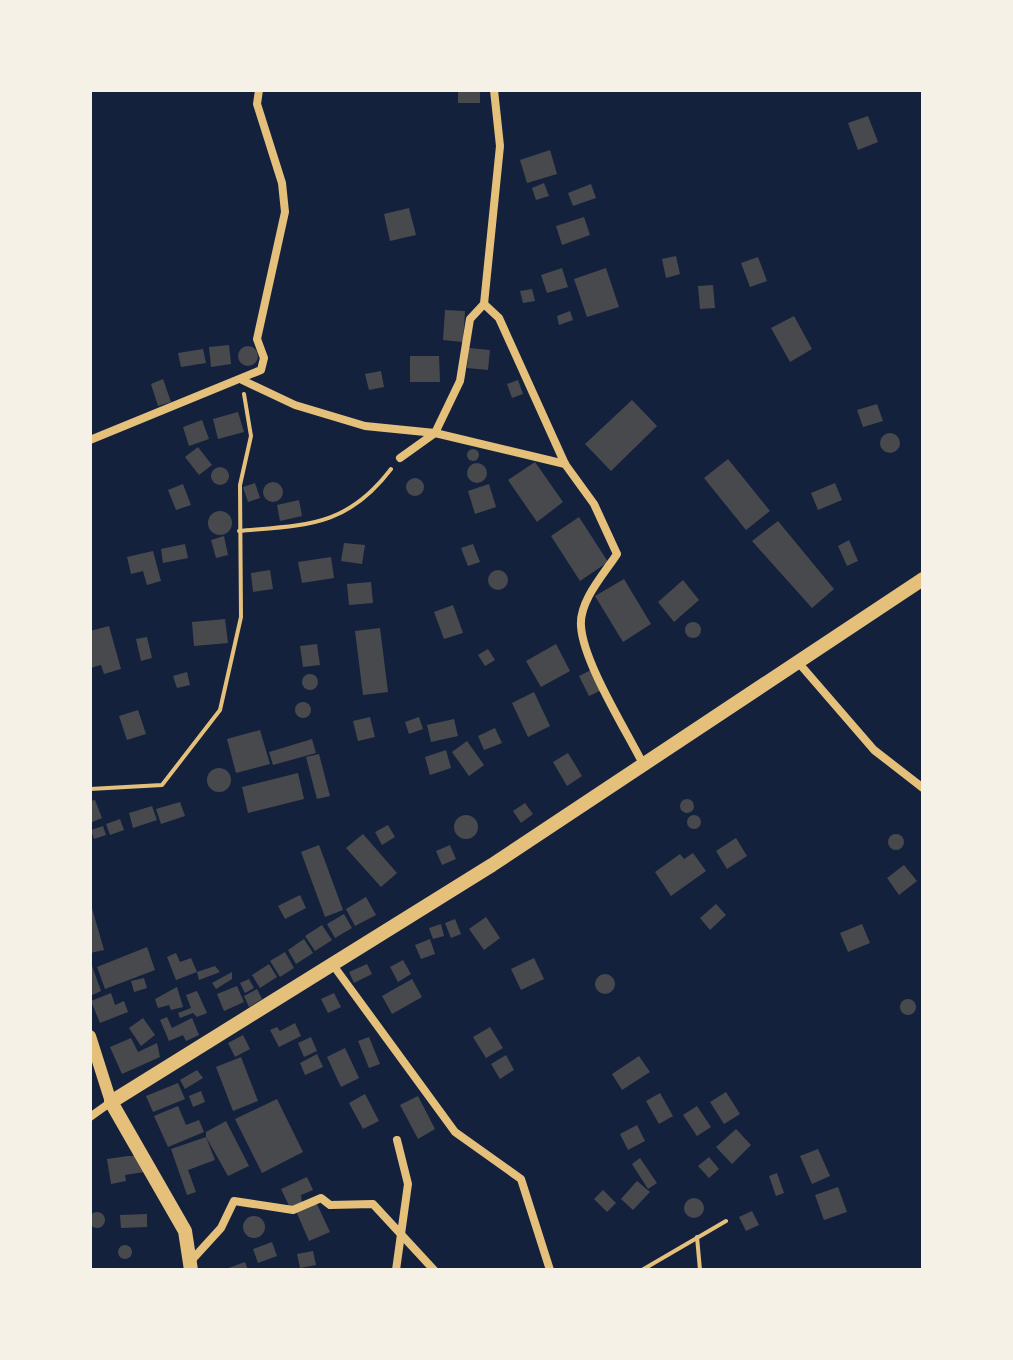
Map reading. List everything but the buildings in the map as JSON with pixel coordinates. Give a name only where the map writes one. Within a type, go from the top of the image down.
[{"type":"main road","points":[[190,1266],[185,1231],[111,1102],[333,965],[923,579]]},
{"type":"street","points":[[90,440],[261,370],[264,358],[257,339],[285,212],[282,183],[257,104],[259,90]]},
{"type":"street","points":[[400,458],[435,433],[460,381],[470,319],[484,304],[500,146],[494,90]]},
{"type":"street","points":[[484,304],[499,318],[565,464],[594,504],[617,554],[587,599],[581,626],[595,669],[643,764]]},
{"type":"street","points":[[242,380],[295,405],[365,426],[435,433],[565,464]]},
{"type":"street","points":[[796,660],[874,750],[923,788]]},
{"type":"street","points":[[333,965],[455,1132],[521,1179],[550,1270]]},
{"type":"street","points":[[90,1036],[111,1102],[90,1117]]},
{"type":"street","points":[[396,1270],[408,1184],[397,1140]]},
{"type":"street","points":[[190,1266],[221,1228],[234,1201],[293,1210],[321,1198],[330,1205],[373,1204],[434,1270]]},
{"type":"path","points":[[90,789],[162,785],[220,710],[241,617],[240,485],[251,436],[242,380]]},
{"type":"path","points":[[239,531],[319,524],[370,497],[400,458]]},
{"type":"path","points":[[642,1270],[726,1221]]},
{"type":"path","points":[[697,1237],[700,1270]]}]
